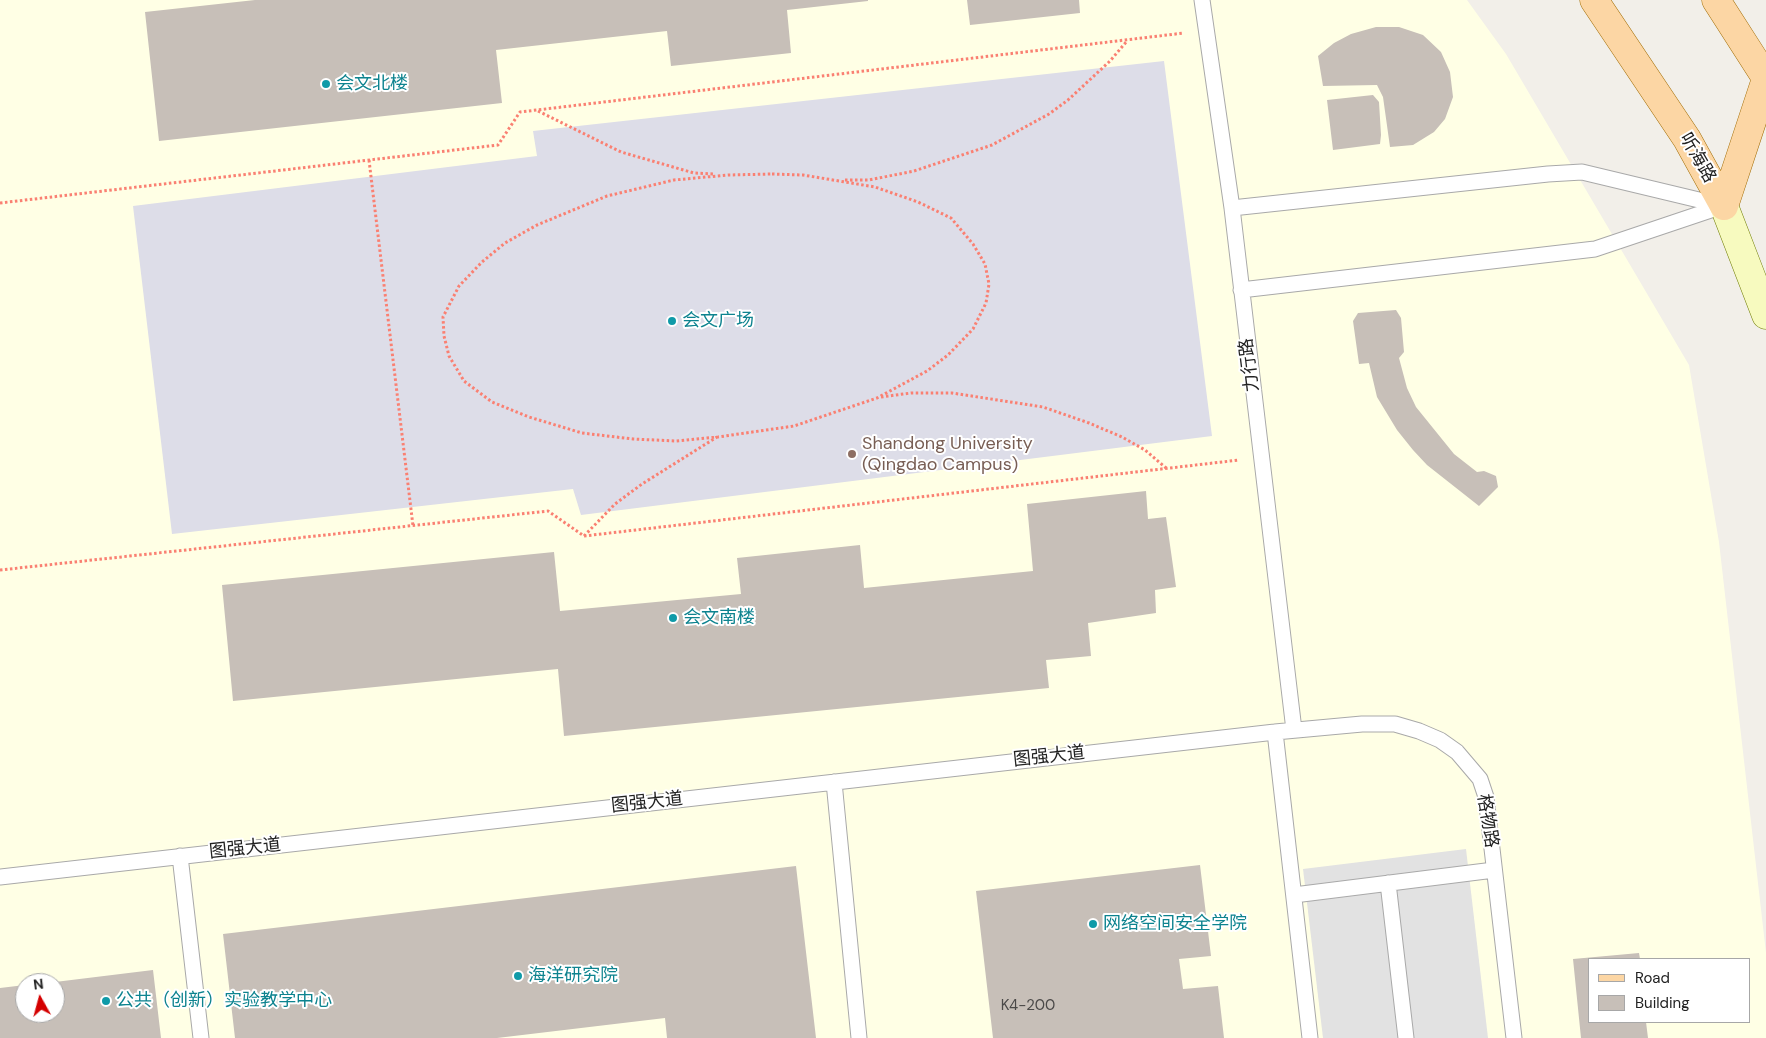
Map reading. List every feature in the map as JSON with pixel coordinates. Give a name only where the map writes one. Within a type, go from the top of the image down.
[{"type":"main road","name":"听海路","points":[[1594,0],[1687,139],[1724,206]]},
{"type":"main road","name":"听海路","points":[[1716,0],[1766,78],[1724,206]]},
{"type":"main road","points":[[1724,206],[1766,315]]},
{"type":"lane","name":"力行路","points":[[1202,0],[1232,208],[1294,730]]},
{"type":"lane","points":[[1232,208],[1582,172],[1724,206]]},
{"type":"lane","points":[[1241,290],[1595,249],[1724,206]]},
{"type":"lane","name":"格物路","points":[[1294,730],[1362,724],[1395,724],[1440,740],[1457,752],[1480,779],[1486,798],[1514,1038]]},
{"type":"lane","name":"图强大道","points":[[0,877],[1294,730]]},
{"type":"lane","points":[[1275,732],[1310,1038]]},
{"type":"lane","points":[[834,782],[859,1038]]},
{"type":"lane","points":[[180,856],[201,1038]]},
{"type":"lane","points":[[1294,895],[1494,870]]},
{"type":"lane","points":[[1388,883],[1406,1038]]},
{"type":"path","points":[[0,203],[498,145],[520,112],[1206,30]]},
{"type":"path","points":[[837,180],[869,180],[914,171],[992,145],[1049,114],[1068,100],[1110,61],[1127,40]]},
{"type":"path","points":[[538,110],[621,152],[694,173],[728,175]]},
{"type":"path","points":[[370,160],[413,526]]},
{"type":"path","points":[[878,398],[927,371],[948,355],[973,329],[986,303],[989,284],[985,264],[973,244],[951,218],[918,202],[876,187],[803,175],[728,175],[674,180],[607,196],[538,224],[505,243],[482,262],[460,286],[443,317],[444,336],[449,356],[464,381],[492,402],[529,417],[582,433],[633,439],[676,441],[794,426],[878,398],[911,393],[952,392],[1043,407],[1089,423],[1145,450],[1166,468]]},
{"type":"path","points":[[584,536],[615,504],[642,484],[718,436]]},
{"type":"path","points":[[0,570],[548,511],[584,536],[1262,457]]},
{"type":"shaded area","name":"Shandong University (Qingdao Campus)","points":[[0,0],[1467,0],[1506,54],[1689,365],[1719,542],[1766,953],[1766,1038],[0,1038]]},
{"type":"shaded area","name":"会文广场","points":[[1164,61],[1212,436],[581,515],[573,489],[172,534],[133,206],[537,156],[533,131]]},
{"type":"shaded area","points":[[1466,849],[1488,1038],[1323,1038],[1303,869]]},
{"type":"building","name":"会文北楼","points":[[255,0],[868,1],[787,10],[791,53],[671,66],[667,31],[496,50],[502,103],[159,141],[145,12]]},
{"type":"building","points":[[967,0],[1079,0],[1080,13],[970,25]]},
{"type":"building","points":[[1376,27],[1399,27],[1423,35],[1441,52],[1450,72],[1453,97],[1445,119],[1434,132],[1413,145],[1390,147],[1383,97],[1377,85],[1323,86],[1318,56],[1334,43],[1351,34]]},
{"type":"building","points":[[1373,95],[1379,102],[1380,144],[1333,150],[1327,100]]},
{"type":"building","points":[[1396,310],[1401,318],[1404,352],[1399,358],[1407,388],[1416,407],[1454,454],[1477,472],[1484,471],[1496,476],[1498,487],[1479,506],[1427,465],[1413,450],[1397,430],[1377,397],[1369,363],[1359,364],[1353,321],[1358,313]]},
{"type":"building","name":"会文南楼","points":[[1146,491],[1148,519],[1166,517],[1176,587],[1155,590],[1156,613],[1088,623],[1091,656],[1046,660],[1049,688],[564,736],[558,669],[233,701],[222,585],[554,552],[560,611],[741,594],[737,558],[860,545],[864,588],[1033,571],[1027,504]]},
{"type":"building","name":"网络空间安全学院","points":[[1200,865],[1211,956],[1179,959],[1183,989],[1218,986],[1224,1038],[993,1038],[976,891]]},
{"type":"building","name":"海洋研究院","points":[[796,866],[816,1038],[667,1038],[665,1018],[497,1038],[235,1038],[223,934]]},
{"type":"building","points":[[1639,953],[1640,958],[1588,958],[1588,1023],[1646,1023],[1648,1038],[1581,1038],[1573,959]]},
{"type":"building","name":"公共（创新）实验教学中心","points":[[153,970],[161,1038],[0,1038],[0,988],[15,986],[15,1023],[65,1023],[65,981]]},
{"type":"place","name":"会文北楼","points":[[326,84]]},
{"type":"place","name":"会文广场","points":[[672,321]]},
{"type":"place","name":"Shandong University (Qingdao Campus)","points":[[852,454]]},
{"type":"place","name":"会文南楼","points":[[673,618]]},
{"type":"place","name":"网络空间安全学院","points":[[1093,924]]},
{"type":"place","name":"海洋研究院","points":[[518,976]]},
{"type":"place","name":"公共（创新）实验教学中心","points":[[106,1001]]}]
